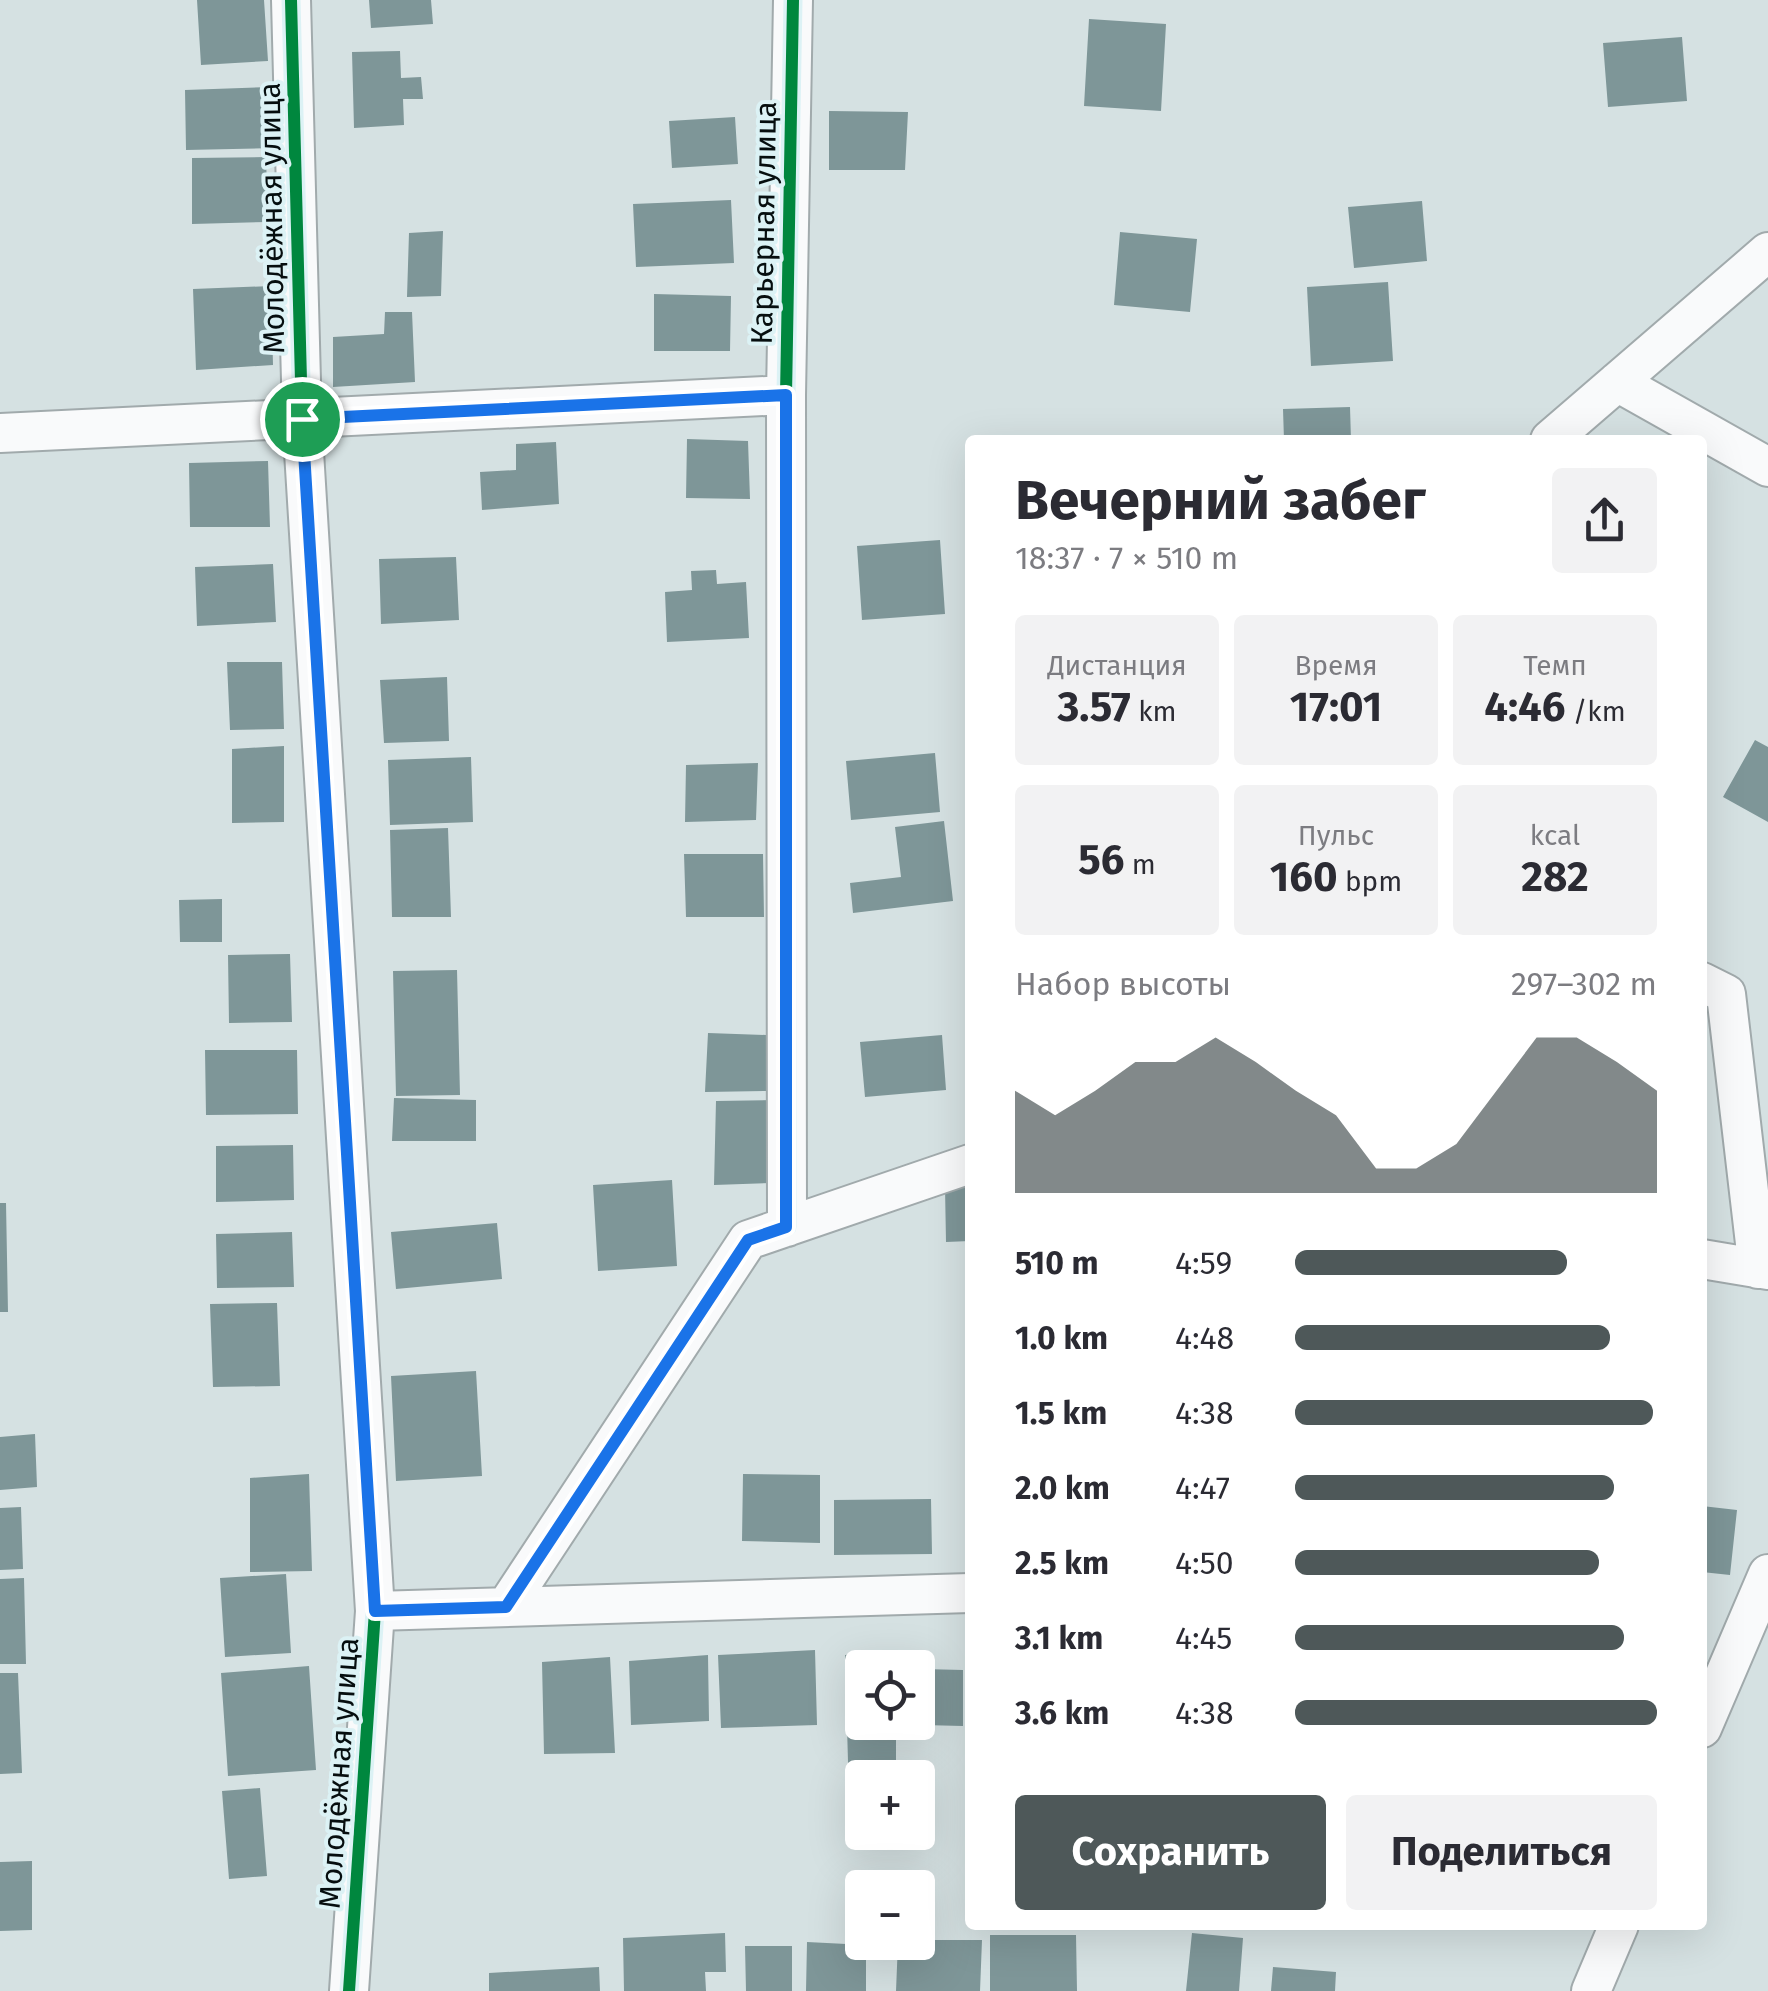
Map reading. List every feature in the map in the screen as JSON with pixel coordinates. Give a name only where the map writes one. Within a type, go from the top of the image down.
[{"type":"street","name":"Молодёжная улица","points":[[292,0],[302,419],[375,1611],[350,1991]]},
{"type":"street","name":"Карьерная улица","points":[[786,1227],[786,395],[793,0]]},
{"type":"street","points":[[1556,435],[1768,252]]},
{"type":"street","points":[[1616,382],[1768,468]]},
{"type":"street","points":[[0,434],[786,395]]},
{"type":"street","points":[[1707,984],[1726,994],[1763,1269],[1707,1260]]},
{"type":"street","points":[[506,1607],[748,1240],[965,1166]]},
{"type":"street","points":[[1707,1704],[1719,1648],[1768,1574]]},
{"type":"street","points":[[375,1611],[965,1593]]},
{"type":"street","points":[[1591,1991],[1617,1930]]},
{"type":"building","points":[[197,0],[264,0],[268,61],[201,65]]},
{"type":"building","points":[[369,0],[431,0],[433,24],[371,28]]},
{"type":"building","points":[[1089,19],[1166,24],[1161,111],[1084,106]]},
{"type":"building","points":[[1682,37],[1687,101],[1608,107],[1603,43]]},
{"type":"building","points":[[400,51],[401,78],[421,77],[423,99],[403,99],[404,125],[354,128],[352,52]]},
{"type":"building","points":[[271,87],[273,148],[186,150],[185,90]]},
{"type":"building","points":[[829,111],[908,112],[905,170],[829,170]]},
{"type":"building","points":[[735,117],[738,164],[672,168],[669,121]]},
{"type":"building","points":[[266,157],[268,222],[192,224],[192,158]]},
{"type":"building","points":[[731,200],[734,263],[636,267],[633,204]]},
{"type":"building","points":[[1422,201],[1427,261],[1354,268],[1348,207]]},
{"type":"building","points":[[443,231],[441,296],[407,297],[409,233]]},
{"type":"building","points":[[1120,232],[1197,239],[1190,312],[1114,305]]},
{"type":"building","points":[[1388,282],[1393,361],[1311,366],[1307,287]]},
{"type":"building","points":[[271,286],[273,365],[196,370],[193,289]]},
{"type":"building","points":[[654,294],[731,296],[730,351],[654,351]]},
{"type":"building","points":[[385,312],[412,312],[415,382],[333,387],[333,337],[384,334]]},
{"type":"building","points":[[1350,407],[1351,435],[1284,435],[1283,409]]},
{"type":"building","points":[[687,439],[748,441],[750,499],[686,498]]},
{"type":"building","points":[[556,442],[559,504],[482,510],[480,472],[516,470],[516,444]]},
{"type":"building","points":[[268,461],[270,527],[190,527],[189,463]]},
{"type":"building","points":[[940,540],[945,614],[862,620],[857,546]]},
{"type":"building","points":[[456,557],[459,620],[381,624],[379,559]]},
{"type":"building","points":[[273,564],[276,622],[197,626],[195,567]]},
{"type":"building","points":[[716,570],[717,584],[746,582],[749,638],[667,642],[665,592],[692,590],[691,571]]},
{"type":"building","points":[[227,662],[282,662],[284,729],[230,730]]},
{"type":"building","points":[[447,677],[449,741],[384,743],[380,680]]},
{"type":"building","points":[[1755,740],[1768,747],[1768,822],[1723,797]]},
{"type":"building","points":[[284,746],[284,822],[232,823],[232,749]]},
{"type":"building","points":[[935,753],[940,812],[851,820],[846,761]]},
{"type":"building","points":[[471,757],[473,822],[390,825],[388,760]]},
{"type":"building","points":[[758,763],[756,820],[685,822],[686,765]]},
{"type":"building","points":[[944,821],[953,901],[853,913],[850,883],[901,877],[895,827]]},
{"type":"building","points":[[448,828],[451,917],[392,917],[390,830]]},
{"type":"building","points":[[684,854],[763,854],[764,917],[686,917]]},
{"type":"building","points":[[222,899],[222,942],[180,942],[179,900]]},
{"type":"building","points":[[290,954],[292,1022],[229,1023],[228,955]]},
{"type":"building","points":[[457,970],[460,1095],[396,1096],[393,971]]},
{"type":"building","points":[[708,1033],[766,1035],[768,1091],[705,1092]]},
{"type":"building","points":[[942,1035],[946,1090],[865,1097],[860,1042]]},
{"type":"building","points":[[205,1050],[297,1050],[298,1114],[206,1115]]},
{"type":"building","points":[[394,1098],[476,1100],[476,1141],[392,1141]]},
{"type":"building","points":[[774,1100],[773,1183],[714,1185],[716,1101]]},
{"type":"building","points":[[293,1145],[294,1200],[216,1202],[216,1146]]},
{"type":"building","points":[[672,1180],[677,1266],[598,1271],[593,1185]]},
{"type":"building","points":[[965,1186],[965,1241],[946,1242],[945,1187]]},
{"type":"building","points":[[0,1203],[6,1203],[8,1312],[0,1312]]},
{"type":"building","points":[[497,1223],[502,1279],[396,1289],[391,1232]]},
{"type":"building","points":[[292,1232],[294,1287],[217,1288],[216,1234]]},
{"type":"building","points":[[277,1303],[280,1386],[213,1387],[210,1304]]},
{"type":"building","points":[[476,1371],[482,1476],[396,1481],[391,1376]]},
{"type":"building","points":[[35,1434],[37,1487],[0,1490],[0,1437]]},
{"type":"building","points":[[309,1474],[312,1571],[250,1572],[250,1478]]},
{"type":"building","points":[[743,1474],[820,1475],[820,1543],[742,1541]]},
{"type":"building","points":[[931,1499],[932,1554],[834,1555],[834,1500]]},
{"type":"building","points":[[21,1507],[23,1569],[0,1570],[0,1508]]},
{"type":"building","points":[[1707,1507],[1737,1510],[1730,1575],[1707,1573]]},
{"type":"building","points":[[286,1574],[291,1653],[225,1657],[220,1578]]},
{"type":"building","points":[[24,1578],[26,1664],[0,1664],[0,1579]]},
{"type":"building","points":[[815,1650],[817,1725],[721,1728],[718,1655]]},
{"type":"building","points":[[708,1655],[709,1721],[631,1725],[629,1661]]},
{"type":"building","points":[[610,1657],[615,1753],[544,1754],[542,1662]]},
{"type":"building","points":[[309,1666],[316,1770],[228,1776],[221,1673]]},
{"type":"building","points":[[935,1669],[963,1670],[963,1726],[935,1725]]},
{"type":"building","points":[[0,1673],[18,1673],[22,1773],[0,1774]]},
{"type":"building","points":[[847,1740],[896,1740],[896,1760],[848,1760]]},
{"type":"building","points":[[260,1788],[267,1876],[229,1879],[222,1791]]},
{"type":"building","points":[[32,1861],[32,1930],[0,1931],[0,1862]]},
{"type":"building","points":[[725,1933],[726,1972],[705,1972],[706,1991],[624,1991],[623,1938]]},
{"type":"building","points":[[1192,1933],[1243,1938],[1239,1991],[1186,1991]]},
{"type":"building","points":[[990,1935],[1076,1935],[1077,1991],[990,1991]]},
{"type":"building","points":[[935,1940],[982,1940],[980,1991],[896,1991],[897,1960],[935,1960]]},
{"type":"building","points":[[807,1942],[845,1944],[845,1960],[866,1960],[866,1991],[806,1991]]},
{"type":"building","points":[[745,1946],[792,1946],[792,1991],[746,1991]]},
{"type":"building","points":[[599,1967],[600,1991],[489,1991],[489,1973]]},
{"type":"building","points":[[1273,1967],[1336,1972],[1335,1991],[1271,1991]]},
{"type":"cycle path","points":[[291,0],[302,419],[375,1611],[349,1991]]},
{"type":"cycle path","points":[[787,1227],[786,395],[793,0]]},
{"type":"route","points":[[786,395],[786,1227],[748,1240],[506,1607],[375,1611],[302,419],[786,395]]}]
